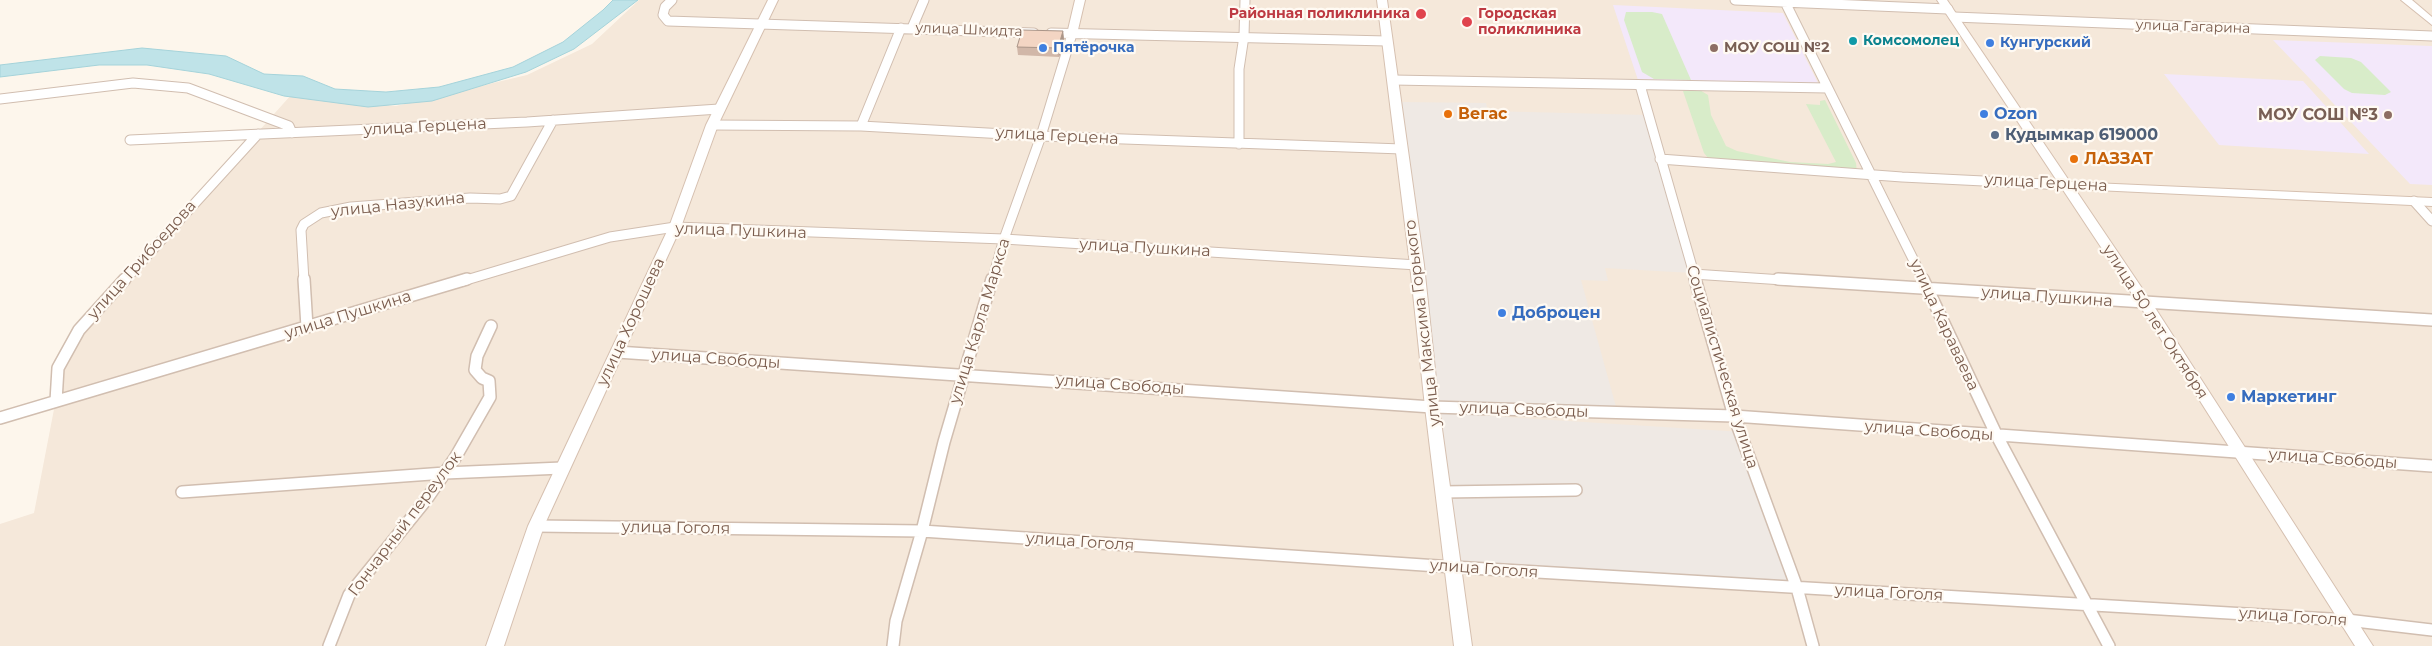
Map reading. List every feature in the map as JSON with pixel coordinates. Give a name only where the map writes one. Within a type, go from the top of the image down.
[{"type":"street","name":"улица Шмидта","points":[[672,0],[665,7],[663,15],[668,21],[1072,34],[1244,36],[1387,41]]},
{"type":"street","name":"улица Хорошева","points":[[495,646],[536,526],[675,227],[719,109],[773,0]]},
{"type":"street","points":[[912,28],[924,0]]},
{"type":"street","name":"улица Карла Маркса","points":[[893,646],[896,621],[922,531],[944,442],[1004,240],[1041,136],[1072,34],[1080,0]]},
{"type":"street","points":[[1239,144],[1239,69],[1244,36],[1245,0]]},
{"type":"street","name":"улица Максима Горького","points":[[1382,0],[1417,265],[1432,407],[1463,646]]},
{"type":"street","name":"улица Гагарина","points":[[1735,0],[1948,9],[2432,36]]},
{"type":"street","points":[[2406,0],[2432,22]]},
{"type":"street","name":"улица Караваева","points":[[1785,2],[1928,289],[1997,436],[2108,646]]},
{"type":"street","name":"улица 50 лет Октября","points":[[1948,9],[2144,303],[2364,646]]},
{"type":"street","points":[[861,126],[901,28]]},
{"type":"street","points":[[1393,80],[1827,88]]},
{"type":"street","points":[[0,99],[133,83],[188,88],[289,126],[292,133]]},
{"type":"street","name":"Социалистическая улица","points":[[1640,85],[1734,416],[1797,588],[1813,646]]},
{"type":"street","name":"улица Герцена","points":[[130,140],[554,120],[719,109]]},
{"type":"street","name":"улица Назукина","points":[[307,327],[301,230],[304,224],[321,213],[351,206],[470,198],[500,199],[511,196],[519,185],[554,120]]},
{"type":"street","name":"улица Герцена","points":[[712,125],[861,126],[1041,136],[1402,148]]},
{"type":"street","name":"улица Грибоедова","points":[[56,401],[58,368],[79,330],[258,134]]},
{"type":"street","name":"улица Герцена","points":[[1660,159],[1870,174],[2432,202]]},
{"type":"street","points":[[2414,201],[2432,221]]},
{"type":"street","name":"улица Пушкина","points":[[0,418],[610,237],[675,227],[1004,240],[1417,265]]},
{"type":"street","name":"улица Пушкина","points":[[1693,274],[2432,320]]},
{"type":"street","name":"Гончарный переулок","points":[[330,646],[349,595],[426,500],[445,473],[490,397],[489,382],[482,378],[475,370],[477,356],[491,326]]},
{"type":"street","name":"улица Свободы","points":[[617,352],[1432,407],[1734,416],[2240,454],[2432,466]]},
{"type":"street","points":[[182,492],[445,473],[562,468]]},
{"type":"street","points":[[1443,492],[1576,490]]},
{"type":"street","name":"улица Гоголя","points":[[536,526],[922,531],[1452,567],[2347,620],[2432,630]]},
{"type":"shaded area","points":[[639,0],[2432,0],[2432,646],[0,646],[0,524],[34,513],[66,347],[291,95],[396,106],[527,75],[592,44]]},
{"type":"shaded area","name":"МОУ СОШ №2","points":[[1613,5],[1783,13],[1820,87],[1639,83]]},
{"type":"shaded area","name":"МОУ СОШ №3","points":[[2273,40],[2432,46],[2432,185],[2410,184]]},
{"type":"shaded area","points":[[2164,74],[2303,81],[2369,154],[2219,145]]},
{"type":"shaded area","points":[[1400,102],[1486,103],[1488,111],[1647,115],[1692,273],[1605,268],[1608,281],[1581,280],[1618,414],[1439,406]]},
{"type":"shaded area","points":[[1441,413],[1743,432],[1792,585],[1458,574]]},
{"type":"green space","points":[[1626,12],[1662,14],[1691,80],[1654,79],[1642,72],[1624,20]]},
{"type":"green space","points":[[2320,56],[2351,58],[2361,62],[2391,92],[2385,95],[2352,93],[2344,89],[2315,60]]},
{"type":"green space","points":[[1698,89],[1708,95],[1711,115],[1726,146],[1737,151],[1790,162],[1828,164],[1836,162],[1806,104],[1820,105],[1820,101],[1825,100],[1856,163],[1857,172],[1709,159],[1704,153],[1683,91]]},
{"type":"water","points":[[613,0],[638,0],[574,49],[526,72],[432,101],[368,107],[284,96],[209,74],[147,65],[99,65],[0,77],[0,65],[142,48],[226,56],[264,74],[303,76],[335,89],[386,92],[439,87],[513,67],[563,42]]},
{"type":"building","points":[[1022,30],[1063,31],[1058,48],[1017,47]]},
{"type":"place","name":"Районная поликлиника","points":[[1421,14]]},
{"type":"place","name":"Городская поликлиника","points":[[1467,22]]},
{"type":"place","name":"Комсомолец","points":[[1853,41]]},
{"type":"place","name":"Кунгурский","points":[[1990,43]]},
{"type":"place","name":"Пятёрочка","points":[[1043,48]]},
{"type":"place","name":"МОУ СОШ №2","points":[[1714,48]]},
{"type":"place","name":"Вегас","points":[[1448,114]]},
{"type":"place","name":"Ozon","points":[[1984,114]]},
{"type":"place","name":"МОУ СОШ №3","points":[[2388,115]]},
{"type":"place","name":"Кудымкар 619000","points":[[1995,135]]},
{"type":"place","name":"ЛАЗЗАТ","points":[[2074,159]]},
{"type":"place","name":"Доброцен","points":[[1502,313]]},
{"type":"place","name":"Маркетинг","points":[[2231,397]]}]
